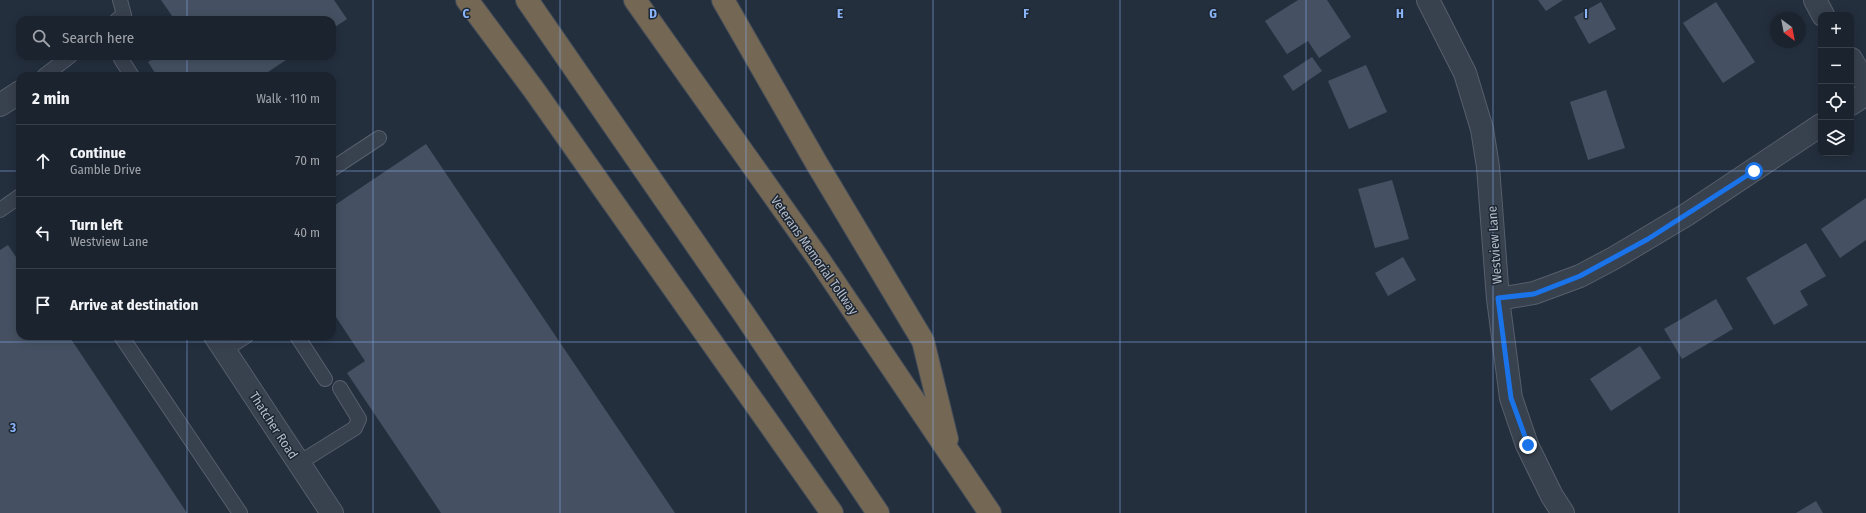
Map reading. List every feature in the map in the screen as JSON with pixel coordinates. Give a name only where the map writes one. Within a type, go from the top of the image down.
[{"type":"highway","points":[[467,0],[534,90],[832,513]]},
{"type":"highway","points":[[527,0],[744,314],[878,513]]},
{"type":"highway","name":"Veterans Memorial Tollway","points":[[635,0],[818,258],[990,513]]},
{"type":"highway","points":[[723,0],[821,171],[923,341],[951,454]]},
{"type":"street","name":"Westview Lane","points":[[1428,0],[1465,73],[1482,130],[1488,167],[1498,298],[1511,398],[1528,445],[1552,496],[1563,513]]},
{"type":"street","points":[[1814,0],[1821,12]]},
{"type":"street","points":[[1854,64],[1866,84]]},
{"type":"street","points":[[1854,102],[1866,94]]},
{"type":"street","points":[[0,105],[16,95]]},
{"type":"street","points":[[1498,298],[1534,294],[1580,276],[1614,258],[1686,215],[1818,127]]},
{"type":"street","name":"Thatcher Road","points":[[220,343],[332,513]]},
{"type":"lane","points":[[120,0],[124,15],[123,16]]},
{"type":"lane","points":[[49,72],[65,60]]},
{"type":"lane","points":[[122,60],[129,72]]},
{"type":"lane","points":[[336,166],[379,138]]},
{"type":"lane","points":[[0,210],[16,199]]},
{"type":"lane","points":[[125,340],[240,513]]},
{"type":"lane","points":[[220,343],[231,340]]},
{"type":"lane","points":[[299,340],[325,379]]},
{"type":"lane","points":[[299,463],[355,428],[359,419],[340,388]]},
{"type":"building","points":[[161,0],[334,0],[347,19],[336,26],[336,16],[172,16]]},
{"type":"building","points":[[1298,0],[1327,0],[1351,37],[1319,58],[1308,41],[1287,54],[1265,21]]},
{"type":"building","points":[[1538,0],[1563,0],[1546,11]]},
{"type":"building","points":[[1601,2],[1616,29],[1589,44],[1574,17]]},
{"type":"building","points":[[1716,2],[1755,62],[1723,83],[1683,23]]},
{"type":"building","points":[[1312,57],[1322,71],[1293,91],[1283,76]]},
{"type":"building","points":[[151,60],[286,60],[268,72],[154,72],[148,62]]},
{"type":"building","points":[[1366,65],[1387,112],[1349,129],[1328,81]]},
{"type":"building","points":[[1606,90],[1625,148],[1588,160],[1570,102]]},
{"type":"building","points":[[426,144],[675,513],[441,513],[347,373],[365,361],[336,317],[336,204]]},
{"type":"building","points":[[1392,180],[1409,239],[1375,248],[1358,189]]},
{"type":"building","points":[[1866,198],[1866,240],[1840,258],[1821,229]]},
{"type":"building","points":[[1806,243],[1826,276],[1800,291],[1808,305],[1774,325],[1746,278]]},
{"type":"building","points":[[8,245],[16,257],[16,340],[72,340],[187,513],[0,513],[0,250]]},
{"type":"building","points":[[1403,257],[1416,280],[1388,296],[1375,273]]},
{"type":"building","points":[[1716,299],[1733,329],[1682,359],[1664,329]]},
{"type":"building","points":[[1640,346],[1661,378],[1611,411],[1590,379]]},
{"type":"building","points":[[1816,501],[1823,513],[1796,513]]},
{"type":"route","points":[[1528,445],[1511,398],[1498,298],[1534,294],[1580,276],[1648,239],[1754,171]]}]
